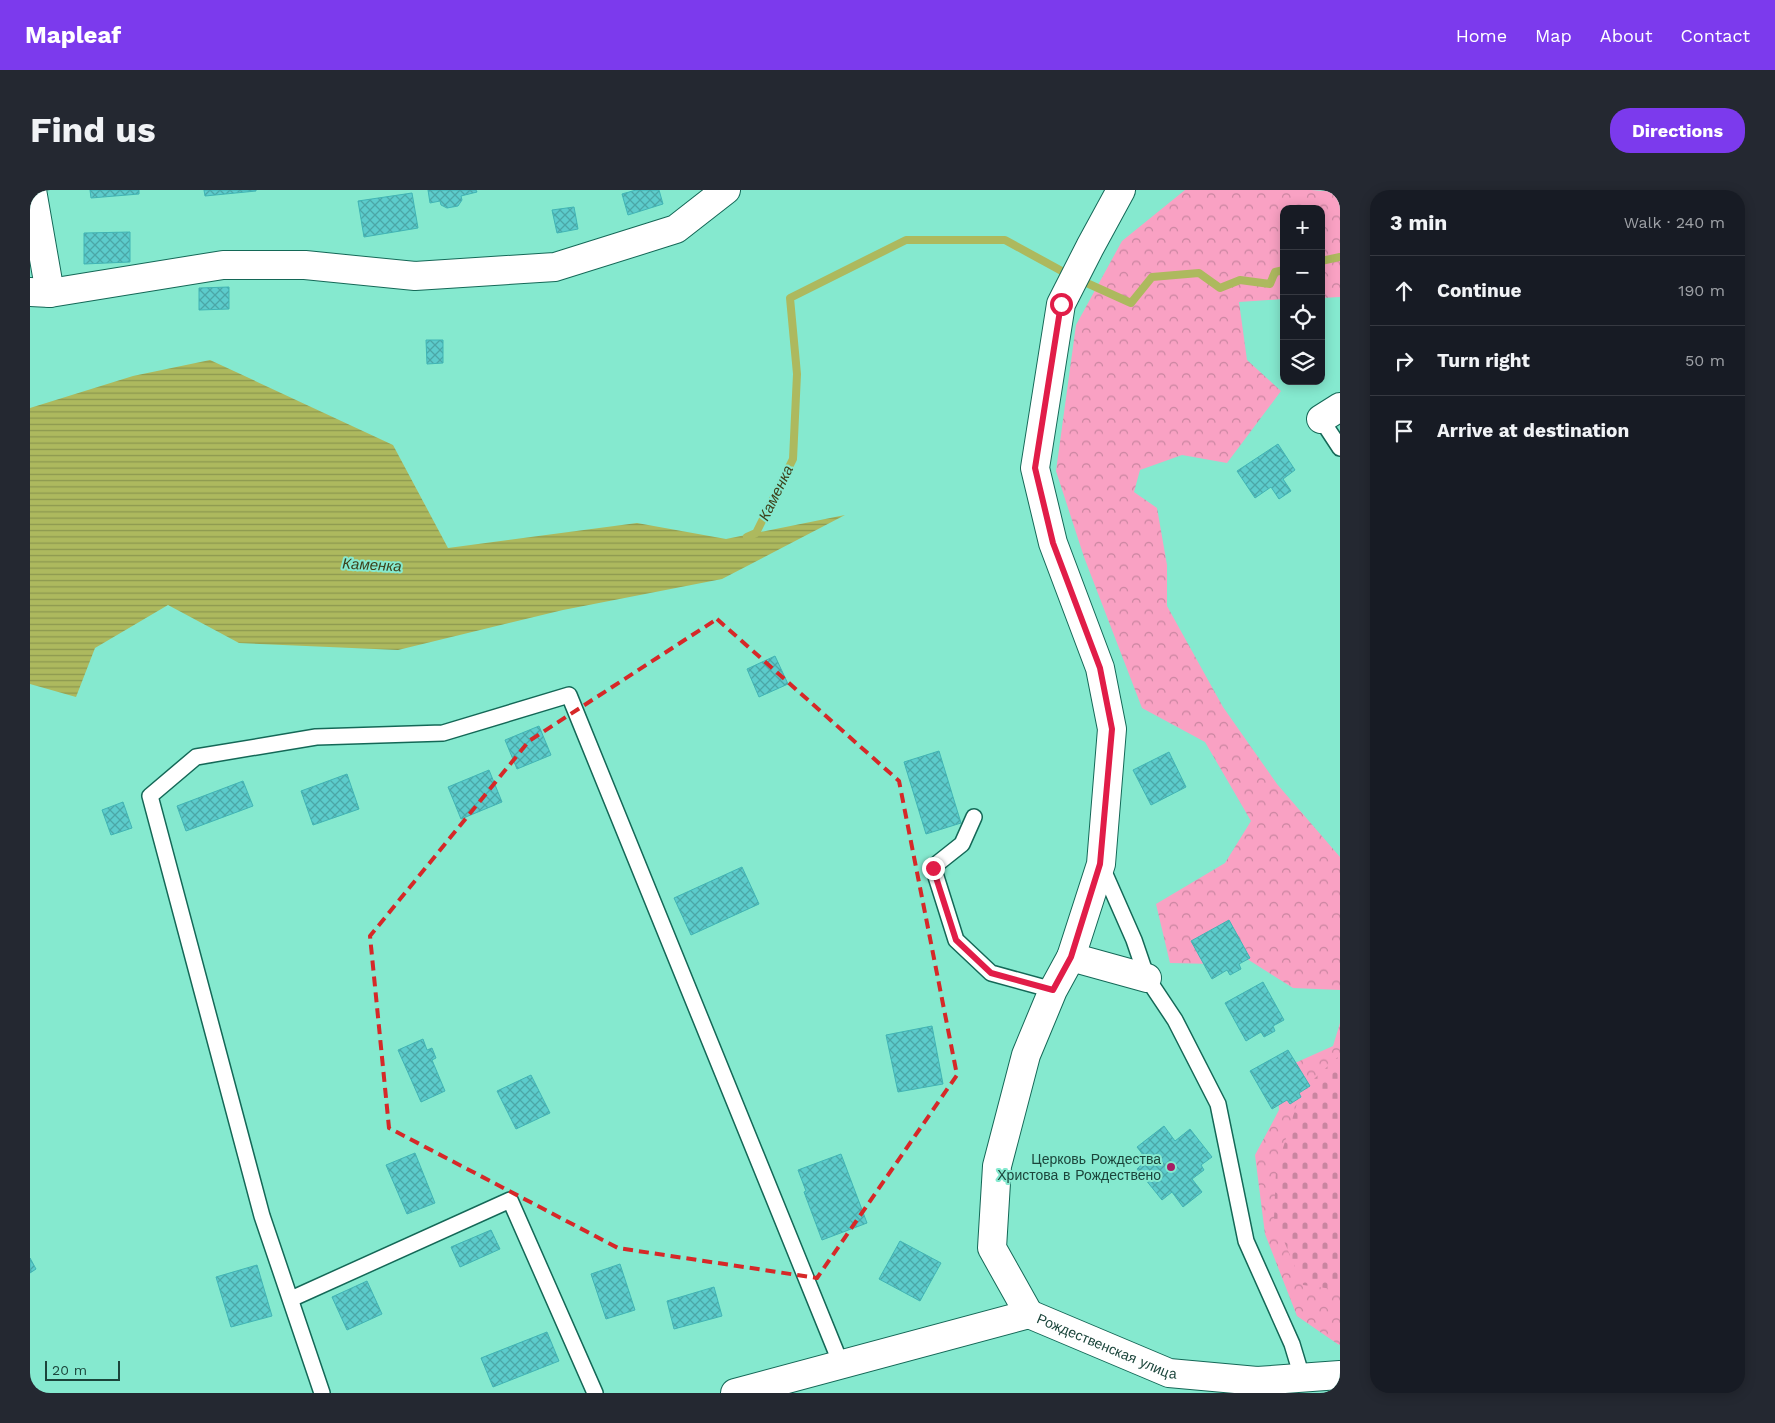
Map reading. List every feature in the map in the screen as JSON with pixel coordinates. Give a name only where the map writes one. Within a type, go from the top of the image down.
[{"type":"street","points":[[32,190],[40,293],[223,265],[305,265],[415,276],[555,267],[676,229],[726,190]]},
{"type":"street","points":[[1029,1314],[992,1248],[997,1166],[1026,1056],[1053,990],[1071,957],[1100,864],[1112,729],[1100,668],[1053,543],[1035,468],[1061,304],[1122,190]]},
{"type":"street","points":[[1071,957],[1147,978]]},
{"type":"street","name":"Рождественская улица","points":[[735,1393],[1029,1314],[1169,1373],[1257,1381],[1340,1375]]},
{"type":"lane","points":[[1330,413],[1340,448]]},
{"type":"lane","points":[[322,1393],[262,1216],[150,796],[196,757],[316,737],[443,733],[569,695],[841,1364]]},
{"type":"lane","points":[[974,817],[962,844],[933,868],[956,940],[991,973],[1053,990]]},
{"type":"lane","points":[[1100,864],[1134,940],[1147,978],[1175,1020],[1218,1104],[1246,1241],[1292,1344],[1302,1377]]},
{"type":"lane","points":[[291,1299],[510,1200],[595,1393]]},
{"type":"highlighted area","points":[[717,619],[899,781],[957,1075],[817,1278],[618,1248],[389,1128],[370,936],[529,741]]},
{"type":"green space","points":[[1185,190],[1311,190],[1340,192],[1340,297],[1325,298],[1325,205],[1280,205],[1280,299],[1239,302],[1247,360],[1281,391],[1227,463],[1182,455],[1140,470],[1134,492],[1157,508],[1167,565],[1167,606],[1223,707],[1277,784],[1340,857],[1340,990],[1293,988],[1244,957],[1214,964],[1170,963],[1156,904],[1225,863],[1251,821],[1205,742],[1142,708],[1084,557],[1056,471],[1076,325],[1122,241]]},
{"type":"green space","points":[[1340,1023],[1339,1345],[1297,1316],[1265,1234],[1255,1155],[1279,1110],[1277,1071],[1333,1046]]},
{"type":"green space","points":[[1340,1055],[1340,1290],[1303,1285],[1274,1218],[1276,1170],[1301,1091]]},
{"type":"water","points":[[210,360],[393,445],[448,548],[637,523],[726,539],[845,515],[722,579],[563,610],[398,650],[239,643],[168,605],[95,648],[76,697],[30,684],[30,408],[133,376]]},
{"type":"building","points":[[90,190],[139,190],[139,194],[91,198]]},
{"type":"building","points":[[204,190],[256,190],[256,191],[205,196]]},
{"type":"building","points":[[428,190],[476,190],[477,192],[461,196],[462,200],[458,206],[447,208],[441,205],[440,201],[430,203]]},
{"type":"building","points":[[636,190],[659,190],[663,204],[628,215],[622,194]]},
{"type":"building","points":[[412,193],[418,228],[364,237],[358,201]]},
{"type":"building","points":[[574,207],[578,229],[557,233],[552,210]]},
{"type":"building","points":[[130,232],[130,262],[84,264],[84,233]]},
{"type":"building","points":[[229,287],[229,309],[199,310],[199,288]]},
{"type":"building","points":[[426,340],[443,340],[443,363],[427,364]]},
{"type":"building","points":[[1278,444],[1295,470],[1283,479],[1291,491],[1279,499],[1271,487],[1255,498],[1237,471]]},
{"type":"building","points":[[775,656],[788,684],[759,697],[747,669]]},
{"type":"building","points":[[539,726],[551,755],[517,769],[505,740]]},
{"type":"building","points":[[939,751],[961,823],[926,834],[904,762]]},
{"type":"building","points":[[1169,752],[1186,787],[1151,805],[1133,770]]},
{"type":"building","points":[[489,770],[502,802],[461,819],[448,787]]},
{"type":"building","points":[[347,774],[359,809],[313,825],[301,791]]},
{"type":"building","points":[[243,781],[253,806],[186,831],[177,806]]},
{"type":"building","points":[[123,802],[132,828],[111,835],[102,810]]},
{"type":"building","points":[[742,867],[759,904],[691,935],[674,898]]},
{"type":"building","points":[[1229,920],[1250,958],[1239,964],[1241,969],[1230,975],[1227,970],[1212,979],[1191,941]]},
{"type":"building","points":[[1263,982],[1284,1020],[1273,1026],[1275,1031],[1264,1037],[1261,1032],[1246,1041],[1225,1003]]},
{"type":"building","points":[[932,1026],[943,1084],[898,1092],[886,1035]]},
{"type":"building","points":[[423,1039],[427,1050],[432,1048],[436,1058],[432,1060],[445,1091],[421,1102],[398,1050]]},
{"type":"building","points":[[1288,1050],[1310,1086],[1299,1093],[1301,1097],[1290,1104],[1287,1100],[1272,1109],[1250,1071]]},
{"type":"building","points":[[531,1075],[550,1113],[516,1129],[497,1091]]},
{"type":"building","name":"Церковь Рождества Христова в Рождествено","points":[[1164,1126],[1175,1141],[1190,1129],[1212,1157],[1201,1165],[1204,1170],[1192,1179],[1202,1192],[1183,1207],[1172,1192],[1162,1200],[1137,1169],[1147,1160],[1137,1147]]},
{"type":"building","points":[[415,1153],[435,1203],[407,1214],[386,1165]]},
{"type":"building","points":[[841,1154],[867,1223],[822,1240],[798,1170]]},
{"type":"building","points":[[491,1230],[500,1249],[460,1267],[451,1247]]},
{"type":"building","points":[[900,1241],[941,1263],[920,1301],[879,1279]]},
{"type":"building","points":[[30,1258],[36,1269],[30,1273]]},
{"type":"building","points":[[620,1264],[635,1310],[606,1319],[591,1274]]},
{"type":"building","points":[[257,1265],[272,1316],[231,1327],[216,1277]]},
{"type":"building","points":[[367,1281],[382,1314],[347,1330],[332,1297]]},
{"type":"building","points":[[714,1287],[722,1316],[674,1329],[667,1301]]},
{"type":"building","points":[[547,1332],[559,1361],[493,1387],[481,1358]]},
{"type":"waterway","name":"Каменка","points":[[747,537],[756,533],[793,459],[797,374],[790,298],[906,240],[1005,240],[1069,275],[1131,303],[1152,277],[1199,273],[1220,288],[1240,280],[1270,284],[1275,272],[1280,271]]},
{"type":"waterway","name":"Каменка","points":[[1325,260],[1340,257]]},
{"type":"place","name":"Церковь Рождества Христова в Рождествено","points":[[1171,1167]]},
{"type":"route","points":[[933,868],[956,940],[991,973],[1053,990],[1071,957],[1100,864],[1112,729],[1100,668],[1053,543],[1035,468],[1061,304]]}]
